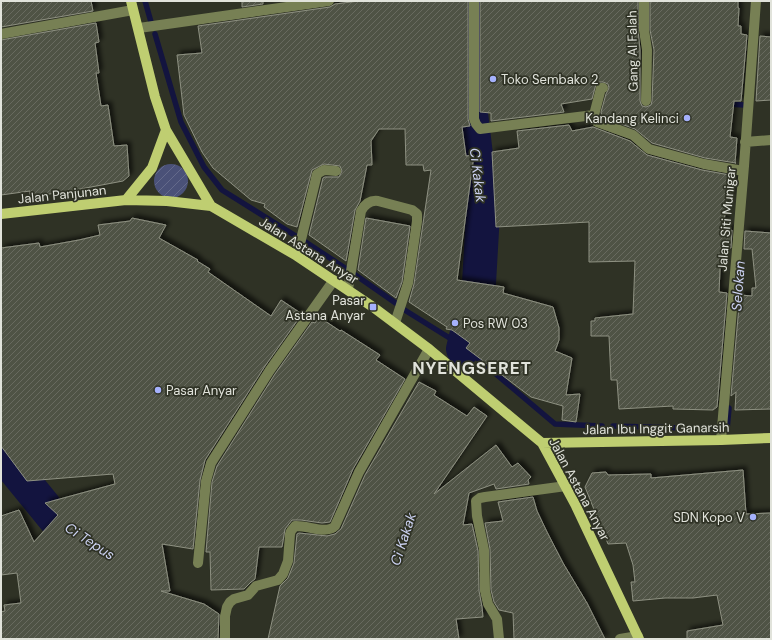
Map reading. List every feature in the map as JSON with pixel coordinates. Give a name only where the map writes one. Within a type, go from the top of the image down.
[{"type":"main road","name":"Jalan Astana Anyar","points":[[132,5],[166,130],[211,206],[297,256],[348,289],[429,349],[542,443],[576,506],[639,638]]},
{"type":"main road","points":[[126,200],[152,168],[166,130]]},
{"type":"main road","name":"Jalan Panjunan","points":[[1,214],[126,200],[167,201],[211,206]]},
{"type":"main road","name":"Jalan Ibu Inggit Ganarsih","points":[[542,443],[771,438]]},
{"type":"street","points":[[139,28],[329,1]]},
{"type":"street","points":[[474,1],[474,119],[480,129],[594,115]]},
{"type":"street","name":"Gang Al Falah","points":[[644,1],[644,30],[647,50],[646,101]]},
{"type":"street","name":"Jalan Siti Munigar","points":[[721,440],[743,171],[748,142],[756,1]]},
{"type":"street","points":[[1,34],[132,5]]},
{"type":"street","points":[[603,88],[601,88],[594,115],[597,122],[633,135],[648,149],[704,164],[743,171]]},
{"type":"street","points":[[748,142],[771,140]]},
{"type":"street","points":[[297,256],[317,174],[324,170],[336,171]]},
{"type":"street","points":[[348,289],[361,211],[364,206],[373,200],[412,210],[417,214],[418,221],[410,275],[394,323]]},
{"type":"street","points":[[198,563],[206,481],[211,463],[270,370],[334,280]]},
{"type":"street","points":[[224,639],[227,607],[234,599],[248,595],[256,586],[278,580],[283,574],[288,562],[290,534],[295,526],[306,526],[325,530],[332,529],[335,526],[359,472],[429,349]]},
{"type":"street","points":[[499,639],[498,619],[488,604],[485,591],[484,550],[477,516],[476,501],[485,497],[566,486]]},
{"type":"street","points":[[620,639],[639,638]]},
{"type":"shaded area","points":[[171,164],[183,169],[188,181],[183,193],[171,198],[159,193],[154,181],[159,169]]},
{"type":"building","points":[[1,1],[91,1],[93,11],[1,27]]},
{"type":"building","points":[[242,1],[263,1],[263,4],[242,7]]},
{"type":"building","points":[[359,1],[468,1],[468,119],[470,126],[462,127],[466,156],[474,155],[457,280],[504,287],[503,293],[553,307],[559,328],[559,340],[555,351],[572,358],[566,395],[580,394],[576,422],[562,420],[563,406],[531,397],[466,348],[470,343],[452,330],[446,329],[447,327],[409,302],[414,284],[431,170],[424,171],[423,165],[406,165],[405,129],[379,129],[371,141],[372,165],[367,165],[360,201],[355,210],[346,261],[309,235],[323,178],[339,177],[342,171],[340,166],[324,164],[312,170],[297,227],[287,224],[264,207],[265,204],[251,200],[213,168],[202,152],[184,115],[177,55],[202,53],[198,26],[330,7],[335,4]]},
{"type":"building","points":[[480,1],[638,1],[640,101],[642,106],[646,107],[651,105],[652,101],[654,50],[650,30],[650,1],[738,1],[738,26],[741,26],[741,34],[747,35],[741,101],[734,101],[730,137],[737,138],[735,163],[705,158],[652,143],[635,129],[602,117],[601,112],[609,88],[608,84],[603,82],[596,84],[592,99],[561,104],[564,112],[491,121],[491,113],[480,112]]},
{"type":"building","points":[[96,23],[99,42],[95,43],[99,73],[96,73],[101,106],[108,105],[114,146],[127,145],[129,176],[123,181],[30,197],[30,191],[1,195],[1,40]]},
{"type":"building","points":[[760,36],[771,37],[771,100],[756,101]]},
{"type":"building","points":[[569,125],[572,131],[593,127],[630,141],[647,155],[702,170],[735,176],[734,190],[731,190],[730,200],[727,199],[723,229],[732,230],[731,248],[721,247],[719,292],[727,293],[717,407],[713,410],[673,409],[673,406],[619,409],[617,380],[611,380],[609,336],[591,336],[591,321],[595,321],[595,318],[633,314],[635,261],[589,262],[589,222],[496,227],[492,152],[519,148],[517,131]]},
{"type":"building","points":[[132,218],[166,225],[159,238],[198,260],[197,261],[210,269],[208,272],[271,316],[281,300],[302,314],[265,366],[205,460],[200,480],[193,549],[162,544],[170,591],[161,591],[204,604],[219,614],[218,639],[1,639],[1,612],[5,611],[4,605],[21,603],[17,573],[1,575],[1,516],[19,510],[34,542],[58,515],[45,503],[115,484],[113,474],[27,481],[1,446],[1,248],[39,243],[40,247],[79,240],[100,235],[98,225],[130,221]]},
{"type":"building","points":[[366,218],[410,226],[402,282],[396,298],[358,270]]},
{"type":"building","points":[[745,231],[771,233],[771,409],[735,410],[736,392],[731,396],[740,295],[752,296],[752,288],[756,288],[752,249],[744,249]]},
{"type":"building","points":[[319,317],[380,355],[376,360],[405,379],[353,469],[330,522],[322,523],[292,520],[285,529],[282,547],[259,547],[255,579],[244,589],[211,590],[210,552],[206,552],[212,482],[217,466],[275,374],[312,322],[315,323]]},
{"type":"building","points":[[419,382],[436,391],[434,395],[467,416],[474,407],[487,416],[434,494],[496,445],[512,467],[518,463],[531,477],[528,480],[529,484],[496,489],[494,484],[469,493],[463,525],[472,524],[478,551],[479,591],[483,617],[456,619],[459,639],[268,639],[280,586],[288,578],[294,563],[297,534],[327,536],[335,534],[341,529],[365,475]]},
{"type":"building","points":[[743,470],[746,514],[771,513],[771,639],[687,639],[687,631],[723,625],[717,595],[693,598],[665,598],[633,601],[631,582],[635,582],[633,565],[626,543],[608,544],[585,487],[592,473],[606,472],[608,475],[651,474],[651,478]]},
{"type":"building","points":[[533,497],[537,511],[547,532],[563,563],[587,603],[605,639],[514,639],[513,613],[499,610],[494,602],[491,590],[490,549],[485,523],[503,521],[498,502]]},
{"type":"waterway","points":[[145,1],[151,22]]},
{"type":"waterway","name":"Ci Kakak","points":[[463,349],[479,283],[483,213],[470,105],[469,43],[465,1]]},
{"type":"waterway","points":[[155,34],[181,122],[204,167],[222,190],[299,238]]},
{"type":"waterway","name":"Selokan","points":[[727,104],[745,105]]},
{"type":"waterway","points":[[304,241],[348,270]]},
{"type":"waterway","points":[[354,274],[397,304]]},
{"type":"waterway","name":"Selokan","points":[[403,309],[464,347],[555,424],[602,426]]},
{"type":"waterway","name":"Selokan","points":[[725,430],[727,430],[729,408]]},
{"type":"waterway","name":"Selokan","points":[[613,426],[718,429]]},
{"type":"waterway","name":"Ci Tepus","points":[[1,453],[54,518],[93,546]]},
{"type":"place","name":"Toko Sembako 2","points":[[493,79]]},
{"type":"place","name":"Kandang Kelinci","points":[[687,118]]},
{"type":"place","name":"Pasar Astana Anyar","points":[[373,307]]},
{"type":"place","name":"Pos RW 03","points":[[455,323]]},
{"type":"place","name":"Pasar Anyar","points":[[158,390]]},
{"type":"place","name":"SDN Kopo V","points":[[753,517]]},
{"type":"district","name":"NYENGSERET","points":[[472,368]]}]
